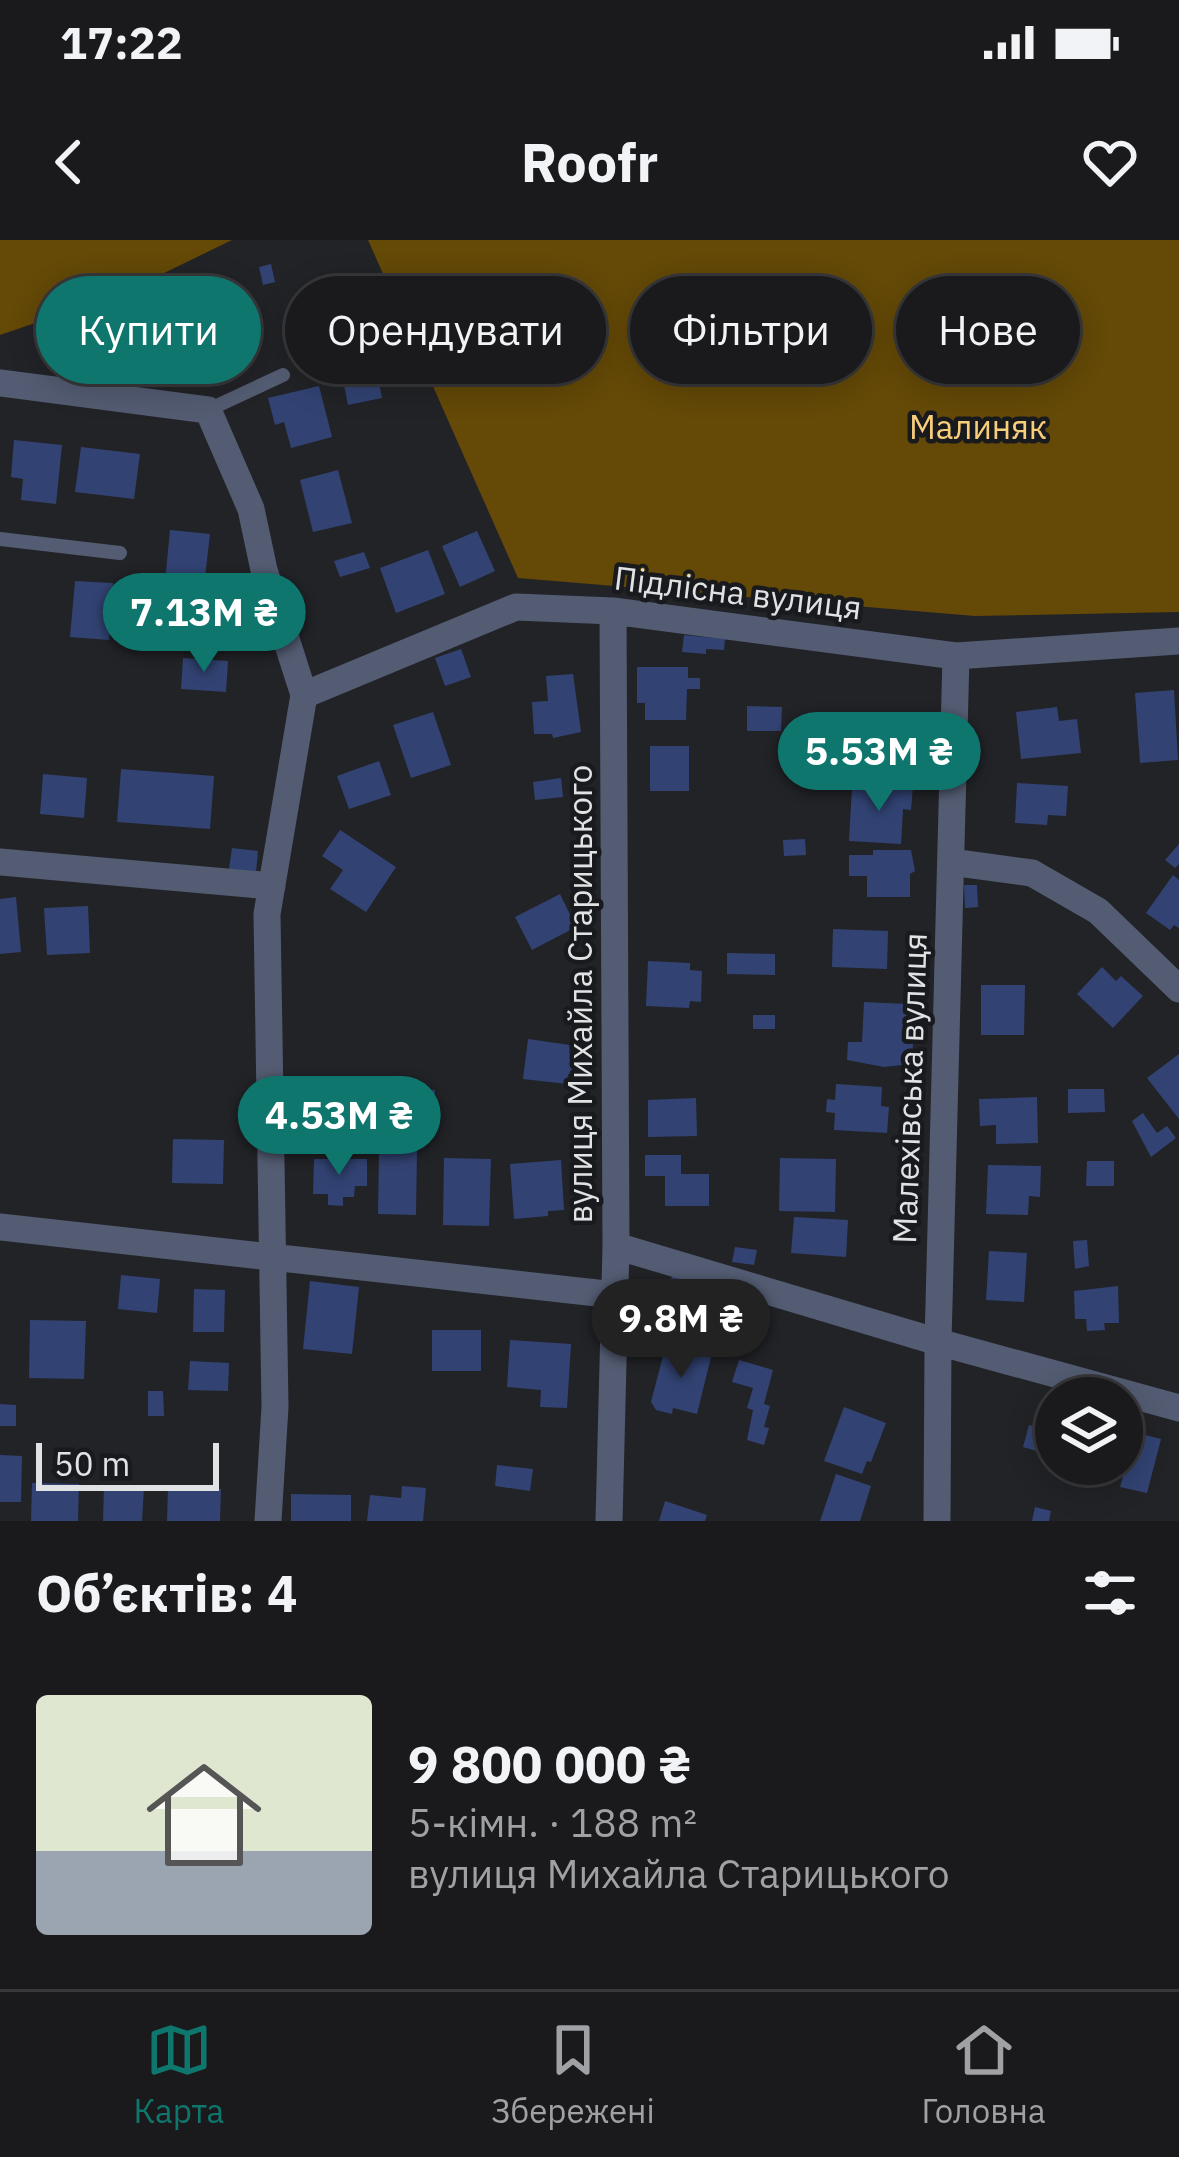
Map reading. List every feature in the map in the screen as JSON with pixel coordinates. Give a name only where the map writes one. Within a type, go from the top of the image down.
[{"type":"street","points":[[0,383],[208,410],[251,509],[304,695],[267,914],[275,1407],[268,1521]]},
{"type":"street","name":"Підлісна вулиця","points":[[304,695],[516,607],[613,611],[956,656],[1179,641]]},
{"type":"street","name":"вулиця Михайла Старицького","points":[[609,1521],[616,1246],[613,611]]},
{"type":"street","name":"Малехівська вулиця","points":[[937,1521],[956,656]]},
{"type":"street","points":[[0,862],[272,886]]},
{"type":"street","points":[[951,862],[1032,873],[1098,911],[1179,989]]},
{"type":"street","points":[[0,1228],[615,1294]]},
{"type":"street","points":[[616,1246],[1179,1408]]},
{"type":"lane","points":[[208,410],[283,375]]},
{"type":"lane","points":[[0,539],[120,553]]},
{"type":"green space","points":[[0,240],[232,240],[158,276],[36,276],[36,323],[0,335]]},
{"type":"green space","name":"Малиняк","points":[[368,240],[1179,240],[1179,612],[975,616],[518,578],[432,384],[606,384],[606,276],[384,276]]},
{"type":"building","points":[[271,264],[275,282],[263,285],[259,267]]},
{"type":"building","points":[[344,384],[379,384],[382,398],[348,405]]},
{"type":"building","points":[[319,386],[332,437],[291,448],[284,422],[275,425],[268,398]]},
{"type":"building","points":[[14,440],[62,445],[56,504],[21,500],[23,479],[11,477]]},
{"type":"building","points":[[81,447],[140,454],[134,499],[75,492]]},
{"type":"building","points":[[338,470],[352,523],[313,532],[300,480]]},
{"type":"building","points":[[170,530],[210,534],[204,586],[165,582]]},
{"type":"building","points":[[477,531],[495,571],[460,587],[442,546]]},
{"type":"building","points":[[428,550],[445,594],[396,613],[380,568]]},
{"type":"building","points":[[364,552],[370,568],[340,577],[334,561]]},
{"type":"building","points":[[75,581],[113,583],[109,640],[70,637]]},
{"type":"building","points":[[684,635],[725,639],[724,650],[682,652]]},
{"type":"building","points":[[461,649],[471,677],[445,686],[435,658]]},
{"type":"building","points":[[183,658],[228,661],[226,692],[181,689]]},
{"type":"building","points":[[637,667],[688,667],[688,678],[700,678],[700,689],[687,689],[686,720],[645,720],[645,703],[637,703]]},
{"type":"building","points":[[573,674],[581,732],[553,738],[552,734],[534,734],[532,702],[548,701],[546,676]]},
{"type":"building","points":[[1174,690],[1178,760],[1140,763],[1135,693]]},
{"type":"building","points":[[747,706],[782,707],[781,731],[747,731]]},
{"type":"building","points":[[1057,707],[1059,721],[1077,719],[1081,753],[1021,759],[1016,712]]},
{"type":"building","points":[[433,712],[451,765],[411,778],[393,725]]},
{"type":"building","points":[[872,712],[914,712],[913,766],[875,765],[875,759],[862,758],[862,725],[872,725]]},
{"type":"building","points":[[650,746],[689,746],[689,791],[650,791]]},
{"type":"building","points":[[379,761],[391,795],[349,809],[337,776]]},
{"type":"building","points":[[121,769],[214,776],[210,829],[117,822]]},
{"type":"building","points":[[43,774],[87,778],[84,818],[40,814]]},
{"type":"building","points":[[561,778],[563,797],[535,800],[533,782]]},
{"type":"building","points":[[1017,783],[1068,786],[1066,816],[1048,815],[1047,825],[1015,823]]},
{"type":"building","points":[[913,786],[911,810],[903,809],[901,844],[849,841],[852,787]]},
{"type":"building","points":[[340,830],[396,867],[366,912],[330,889],[343,870],[322,856]]},
{"type":"building","points":[[805,839],[806,855],[784,856],[783,840]]},
{"type":"building","points":[[1179,844],[1179,864],[1175,868],[1165,860]]},
{"type":"building","points":[[232,848],[258,851],[256,872],[229,869]]},
{"type":"building","points":[[873,850],[911,850],[915,871],[910,874],[910,897],[867,897],[867,876],[849,876],[849,855],[873,855]]},
{"type":"building","points":[[1173,875],[1179,880],[1179,928],[1174,925],[1170,930],[1146,913]]},
{"type":"building","points":[[964,885],[977,885],[978,907],[965,908]]},
{"type":"building","points":[[560,894],[576,927],[532,950],[515,917]]},
{"type":"building","points":[[16,897],[21,952],[0,954],[0,899]]},
{"type":"building","points":[[88,906],[90,953],[47,955],[44,908]]},
{"type":"building","points":[[833,929],[888,931],[887,969],[832,967]]},
{"type":"building","points":[[727,953],[775,954],[775,975],[727,974]]},
{"type":"building","points":[[648,961],[690,963],[690,970],[702,971],[701,1002],[690,1001],[689,1008],[646,1006]]},
{"type":"building","points":[[1102,967],[1116,981],[1121,976],[1143,996],[1113,1028],[1077,994]]},
{"type":"building","points":[[981,985],[1025,985],[1024,1035],[981,1035]]},
{"type":"building","points":[[864,1002],[907,1004],[905,1044],[913,1044],[912,1056],[902,1055],[902,1065],[884,1067],[847,1060],[848,1042],[862,1042]]},
{"type":"building","points":[[753,1015],[775,1015],[775,1029],[753,1029]]},
{"type":"building","points":[[528,1039],[570,1045],[569,1053],[577,1053],[575,1074],[568,1074],[567,1084],[523,1079]]},
{"type":"building","points":[[1179,1054],[1179,1119],[1147,1078]]},
{"type":"building","points":[[330,1080],[365,1083],[362,1114],[327,1111]]},
{"type":"building","points":[[836,1084],[882,1087],[881,1106],[889,1107],[887,1133],[834,1130],[835,1113],[826,1112],[827,1099],[835,1100]]},
{"type":"building","points":[[418,1089],[435,1090],[433,1126],[416,1125]]},
{"type":"building","points":[[1068,1089],[1104,1089],[1105,1112],[1068,1113]]},
{"type":"building","points":[[1037,1097],[1038,1143],[996,1144],[996,1125],[980,1126],[979,1099]]},
{"type":"building","points":[[696,1098],[697,1136],[648,1137],[648,1100]]},
{"type":"building","points":[[1143,1113],[1157,1133],[1167,1126],[1176,1138],[1151,1157],[1132,1121]]},
{"type":"building","points":[[173,1139],[224,1140],[223,1184],[172,1183]]},
{"type":"building","points":[[379,1151],[417,1151],[416,1215],[378,1214]]},
{"type":"building","points":[[645,1155],[681,1155],[681,1174],[709,1174],[709,1206],[665,1206],[665,1176],[645,1176]]},
{"type":"building","points":[[444,1158],[491,1159],[489,1226],[443,1225]]},
{"type":"building","points":[[780,1158],[836,1159],[835,1212],[779,1211]]},
{"type":"building","points":[[314,1159],[367,1159],[367,1186],[355,1186],[354,1197],[343,1197],[343,1206],[328,1205],[328,1194],[313,1194]]},
{"type":"building","points":[[561,1160],[564,1210],[514,1219],[510,1164]]},
{"type":"building","points":[[1087,1161],[1114,1161],[1114,1186],[1086,1186]]},
{"type":"building","points":[[988,1165],[1041,1166],[1040,1197],[1029,1196],[1028,1215],[986,1214]]},
{"type":"building","points":[[794,1217],[848,1220],[846,1257],[791,1253]]},
{"type":"building","points":[[1087,1240],[1089,1266],[1075,1269],[1073,1241]]},
{"type":"building","points":[[735,1247],[757,1250],[754,1265],[732,1262]]},
{"type":"building","points":[[989,1251],[1027,1253],[1024,1302],[986,1300]]},
{"type":"building","points":[[121,1275],[160,1279],[157,1313],[118,1309]]},
{"type":"building","points":[[672,1276],[711,1287],[697,1333],[658,1321]]},
{"type":"building","points":[[310,1281],[359,1287],[352,1354],[303,1349]]},
{"type":"building","points":[[1118,1286],[1119,1323],[1104,1323],[1105,1330],[1087,1331],[1086,1319],[1075,1319],[1074,1291]]},
{"type":"building","points":[[194,1289],[225,1290],[224,1332],[193,1332]]},
{"type":"building","points":[[30,1320],[86,1321],[84,1379],[29,1378]]},
{"type":"building","points":[[432,1330],[481,1330],[481,1371],[432,1371]]},
{"type":"building","points":[[510,1340],[571,1344],[567,1408],[540,1407],[541,1390],[507,1387]]},
{"type":"building","points":[[665,1348],[712,1353],[697,1414],[673,1408],[672,1414],[656,1410],[651,1402]]},
{"type":"building","points":[[739,1360],[773,1370],[764,1404],[770,1406],[764,1445],[747,1440],[753,1410],[747,1408],[753,1388],[732,1382]]},
{"type":"building","points":[[190,1361],[229,1363],[228,1391],[188,1390]]},
{"type":"building","points":[[148,1391],[163,1391],[164,1416],[148,1416]]},
{"type":"building","points":[[0,1404],[16,1405],[16,1426],[0,1426]]},
{"type":"building","points":[[844,1407],[886,1423],[862,1474],[824,1461]]},
{"type":"building","points":[[1029,1425],[1035,1427],[1035,1450],[1023,1447]]},
{"type":"building","points":[[1143,1434],[1161,1439],[1147,1493],[1120,1487],[1143,1485]]},
{"type":"building","points":[[0,1455],[22,1456],[21,1502],[0,1502]]},
{"type":"building","points":[[497,1465],[533,1469],[530,1491],[495,1486]]},
{"type":"building","points":[[836,1474],[871,1486],[860,1521],[820,1521]]},
{"type":"building","points":[[32,1483],[79,1484],[78,1521],[31,1521]]},
{"type":"building","points":[[104,1486],[144,1488],[142,1521],[103,1521]]},
{"type":"building","points":[[402,1486],[426,1488],[423,1521],[367,1521],[370,1495],[401,1498]]},
{"type":"building","points":[[168,1488],[221,1489],[220,1521],[167,1521]]},
{"type":"building","points":[[291,1494],[351,1495],[351,1521],[291,1521]]},
{"type":"building","points":[[665,1501],[707,1515],[705,1521],[659,1521]]},
{"type":"building","points":[[1035,1507],[1051,1511],[1049,1521],[1032,1521]]}]
